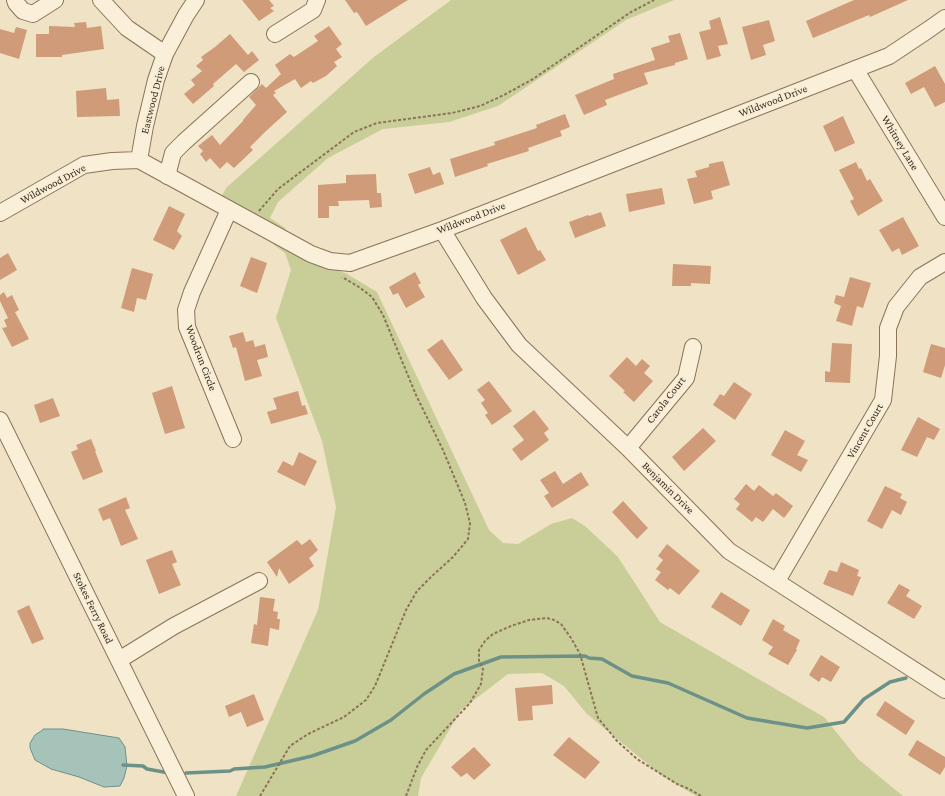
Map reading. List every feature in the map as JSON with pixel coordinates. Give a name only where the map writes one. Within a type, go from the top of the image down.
[{"type":"street","points":[[15,0],[23,11],[32,14],[55,0]]},
{"type":"street","points":[[101,0],[127,28],[165,54]]},
{"type":"street","name":"Eastwood Drive","points":[[139,160],[156,80],[165,54],[186,14],[196,0]]},
{"type":"street","points":[[275,34],[313,10],[317,0]]},
{"type":"street","name":"Wildwood Drive","points":[[0,213],[84,165],[112,161],[139,160],[311,254],[330,261],[350,263],[442,230],[889,56],[945,18]]},
{"type":"street","name":"Whitney Lane","points":[[855,69],[945,217]]},
{"type":"street","points":[[167,176],[173,153],[252,82]]},
{"type":"street","name":"Woodrun Circle","points":[[229,210],[192,292],[186,310],[187,327],[233,439]]},
{"type":"street","name":"Benjamin Drive","points":[[442,230],[484,298],[520,345],[628,448],[729,551],[945,690]]},
{"type":"street","name":"Vincent Court","points":[[777,581],[883,400],[888,356],[888,328],[896,307],[920,277],[945,262]]},
{"type":"street","name":"Carola Court","points":[[628,448],[686,378],[693,347]]},
{"type":"street","name":"Stokes Ferry Road","points":[[0,420],[186,796]]},
{"type":"street","points":[[119,660],[174,626],[260,582]]},
{"type":"path","points":[[257,213],[278,189],[354,132],[377,123],[452,113],[486,103],[504,95],[532,79],[631,12],[654,0]]},
{"type":"path","points":[[260,796],[290,746],[308,734],[344,717],[366,700],[375,686],[406,610],[417,591],[453,557],[468,539],[470,523],[465,503],[443,450],[416,395],[383,315],[372,297],[359,287],[336,274]]},
{"type":"path","points":[[406,796],[416,767],[426,750],[470,702],[481,684],[483,669],[479,661],[479,650],[485,641],[493,634],[511,626],[529,620],[546,618],[554,620],[560,624],[571,638],[580,654],[598,718],[617,741],[637,759],[701,796]]},
{"type":"green space","points":[[451,0],[674,0],[626,20],[498,106],[449,122],[383,129],[328,158],[278,202],[270,218],[285,228],[292,251],[347,274],[377,292],[489,530],[503,543],[518,544],[551,524],[572,518],[585,526],[618,557],[660,622],[824,717],[858,759],[903,796],[696,796],[661,775],[587,714],[564,686],[542,673],[508,674],[461,710],[421,778],[418,796],[236,796],[318,610],[336,507],[322,441],[276,318],[291,270],[285,253],[260,234],[221,197],[227,187],[374,57]]},
{"type":"water","points":[[44,729],[63,729],[119,738],[125,747],[127,766],[120,786],[104,787],[79,777],[51,769],[35,760],[30,748],[30,743],[35,735]]},
{"type":"building","points":[[242,0],[269,0],[274,6],[270,8],[274,11],[259,21]]},
{"type":"building","points":[[345,0],[408,0],[366,26],[357,12],[354,13]]},
{"type":"building","points":[[854,0],[908,0],[870,17],[869,15],[813,38],[806,21]]},
{"type":"building","points":[[720,17],[728,44],[718,46],[721,56],[707,60],[699,32],[711,29],[709,21]]},
{"type":"building","points":[[769,20],[775,41],[763,45],[766,55],[751,60],[742,27]]},
{"type":"building","points":[[86,22],[87,28],[101,26],[104,49],[62,55],[62,57],[36,57],[36,34],[49,34],[49,26],[75,27],[74,23]]},
{"type":"building","points":[[329,26],[342,44],[336,49],[342,57],[334,62],[337,66],[326,76],[313,83],[311,81],[301,88],[295,79],[274,91],[276,93],[273,95],[287,112],[250,147],[253,150],[234,168],[227,162],[220,169],[210,158],[206,162],[200,154],[203,151],[198,146],[212,135],[220,145],[256,105],[249,97],[262,84],[266,88],[281,74],[275,65],[290,54],[294,57],[318,41],[314,36]]},
{"type":"building","points":[[16,27],[27,30],[19,59],[0,53],[0,29],[14,33]]},
{"type":"building","points":[[680,33],[688,59],[675,63],[675,65],[644,73],[648,84],[605,100],[607,105],[584,115],[575,95],[614,79],[613,74],[655,60],[651,48],[670,42],[668,36]]},
{"type":"building","points":[[230,34],[248,55],[252,51],[259,60],[244,72],[236,64],[193,104],[184,94],[195,85],[191,80],[202,71],[196,66],[203,60],[201,57]]},
{"type":"building","points":[[935,66],[945,84],[945,102],[935,107],[924,87],[911,94],[905,83]]},
{"type":"building","points":[[106,88],[107,100],[119,99],[120,116],[77,117],[76,91]]},
{"type":"building","points":[[565,114],[570,127],[560,131],[562,136],[528,148],[529,151],[487,164],[488,166],[455,177],[450,159],[495,145],[494,142],[537,128],[536,125]]},
{"type":"building","points":[[843,116],[855,143],[835,152],[823,126]]},
{"type":"building","points":[[723,161],[730,185],[711,191],[713,199],[694,204],[687,179],[697,177],[695,171],[709,167],[709,164]]},
{"type":"building","points":[[856,162],[859,169],[861,168],[867,181],[870,179],[883,201],[858,216],[850,201],[854,199],[839,170]]},
{"type":"building","points":[[430,167],[433,175],[440,172],[444,184],[415,194],[408,174]]},
{"type":"building","points":[[376,174],[377,193],[381,193],[382,207],[370,208],[369,200],[338,201],[339,206],[329,206],[329,218],[318,218],[318,185],[346,183],[346,175]]},
{"type":"building","points":[[662,188],[665,204],[629,212],[626,194]]},
{"type":"building","points":[[169,206],[185,214],[177,231],[182,236],[174,250],[153,240]]},
{"type":"building","points":[[601,212],[606,226],[575,238],[569,222]]},
{"type":"building","points":[[903,217],[919,246],[902,255],[899,248],[892,252],[879,230]]},
{"type":"building","points":[[526,227],[538,251],[540,250],[546,260],[518,275],[500,240]]},
{"type":"building","points":[[8,253],[17,270],[0,280],[0,258]]},
{"type":"building","points":[[251,257],[267,263],[257,293],[240,286]]},
{"type":"building","points":[[673,264],[711,266],[710,284],[691,283],[691,286],[672,286]]},
{"type":"building","points":[[132,268],[153,274],[146,300],[137,298],[134,312],[121,308]]},
{"type":"building","points":[[415,272],[421,283],[418,285],[425,297],[406,308],[398,293],[393,295],[389,287]]},
{"type":"building","points":[[850,277],[871,283],[863,308],[857,306],[852,326],[836,321],[841,306],[834,303],[836,295],[844,297]]},
{"type":"building","points":[[4,292],[7,298],[12,295],[19,310],[15,312],[29,339],[12,347],[2,328],[7,327],[4,320],[8,318],[0,301],[0,295]]},
{"type":"building","points":[[243,332],[246,342],[253,340],[255,347],[265,344],[268,357],[257,360],[262,376],[245,381],[236,347],[233,348],[229,336]]},
{"type":"building","points":[[442,339],[463,370],[449,380],[427,350]]},
{"type":"building","points":[[832,343],[852,344],[850,383],[825,382],[825,371],[830,372]]},
{"type":"building","points":[[931,344],[945,348],[945,365],[941,378],[923,372]]},
{"type":"building","points":[[627,357],[636,366],[642,359],[650,366],[644,373],[653,381],[634,402],[609,376]]},
{"type":"building","points":[[489,381],[512,411],[492,425],[485,415],[488,413],[481,403],[485,400],[477,390]]},
{"type":"building","points":[[734,382],[752,394],[735,420],[713,405],[720,394],[724,396]]},
{"type":"building","points":[[172,386],[185,428],[165,434],[152,393]]},
{"type":"building","points":[[298,391],[302,406],[305,405],[308,414],[271,424],[267,412],[277,409],[273,398]]},
{"type":"building","points":[[53,398],[60,416],[40,423],[34,405]]},
{"type":"building","points":[[534,410],[549,429],[544,433],[549,440],[521,461],[512,449],[524,440],[513,426]]},
{"type":"building","points":[[918,417],[940,429],[934,440],[927,437],[917,457],[901,450]]},
{"type":"building","points":[[703,428],[716,441],[684,471],[672,457]]},
{"type":"building","points":[[785,430],[805,441],[797,455],[808,460],[801,472],[771,455]]},
{"type":"building","points":[[91,439],[103,472],[83,480],[71,452],[78,449],[76,445]]},
{"type":"building","points":[[299,452],[317,461],[305,486],[277,472],[283,461],[293,466]]},
{"type":"building","points":[[555,471],[563,484],[581,472],[589,485],[552,508],[544,496],[549,493],[540,480]]},
{"type":"building","points":[[746,484],[754,491],[759,485],[773,496],[776,493],[793,506],[784,518],[773,509],[763,522],[756,517],[752,522],[736,509],[740,504],[734,499]]},
{"type":"building","points":[[885,486],[902,494],[900,498],[907,502],[901,515],[892,510],[882,529],[867,521]]},
{"type":"building","points":[[126,497],[130,508],[125,510],[138,539],[121,546],[110,518],[103,521],[98,509]]},
{"type":"building","points":[[623,501],[648,528],[637,539],[612,512]]},
{"type":"building","points":[[310,539],[318,550],[309,558],[314,566],[289,584],[279,568],[277,577],[267,562],[297,540],[302,545]]},
{"type":"building","points":[[667,544],[700,571],[679,595],[670,588],[668,590],[655,580],[661,572],[656,569],[663,560],[658,556]]},
{"type":"building","points":[[172,550],[177,562],[172,564],[181,585],[159,594],[146,560]]},
{"type":"building","points":[[841,562],[859,570],[857,576],[861,577],[853,596],[823,584],[829,570],[837,572]]},
{"type":"building","points":[[899,584],[910,590],[906,596],[922,606],[914,619],[887,603]]},
{"type":"building","points":[[721,592],[750,610],[741,626],[711,607]]},
{"type":"building","points":[[260,597],[275,599],[273,611],[278,612],[277,619],[280,619],[279,630],[270,628],[268,646],[251,643],[254,624],[257,625]]},
{"type":"building","points":[[29,605],[44,639],[32,644],[17,611]]},
{"type":"building","points":[[773,619],[785,626],[783,630],[800,640],[796,649],[797,650],[788,665],[768,654],[773,647],[762,640]]},
{"type":"building","points":[[821,655],[840,667],[831,682],[822,677],[819,682],[809,675]]},
{"type":"building","points":[[552,685],[553,704],[532,706],[533,720],[518,721],[515,688]]},
{"type":"building","points":[[254,694],[264,720],[247,727],[241,712],[229,717],[225,706]]},
{"type":"building","points":[[885,701],[915,721],[906,735],[876,715]]},
{"type":"building","points":[[569,737],[600,762],[585,779],[553,755]]},
{"type":"building","points":[[917,740],[945,757],[945,767],[940,775],[908,755]]},
{"type":"building","points":[[474,747],[491,765],[474,780],[467,773],[461,777],[451,767]]},
{"type":"waterway","points":[[186,773],[230,771],[234,769],[265,767],[312,756],[355,741],[391,720],[424,694],[454,674],[501,657],[585,656],[589,658],[602,659],[632,676],[668,683],[747,718],[807,728],[844,722],[864,699],[890,682],[906,678]]},
{"type":"waterway","points":[[123,765],[143,766],[147,769],[169,773]]}]
